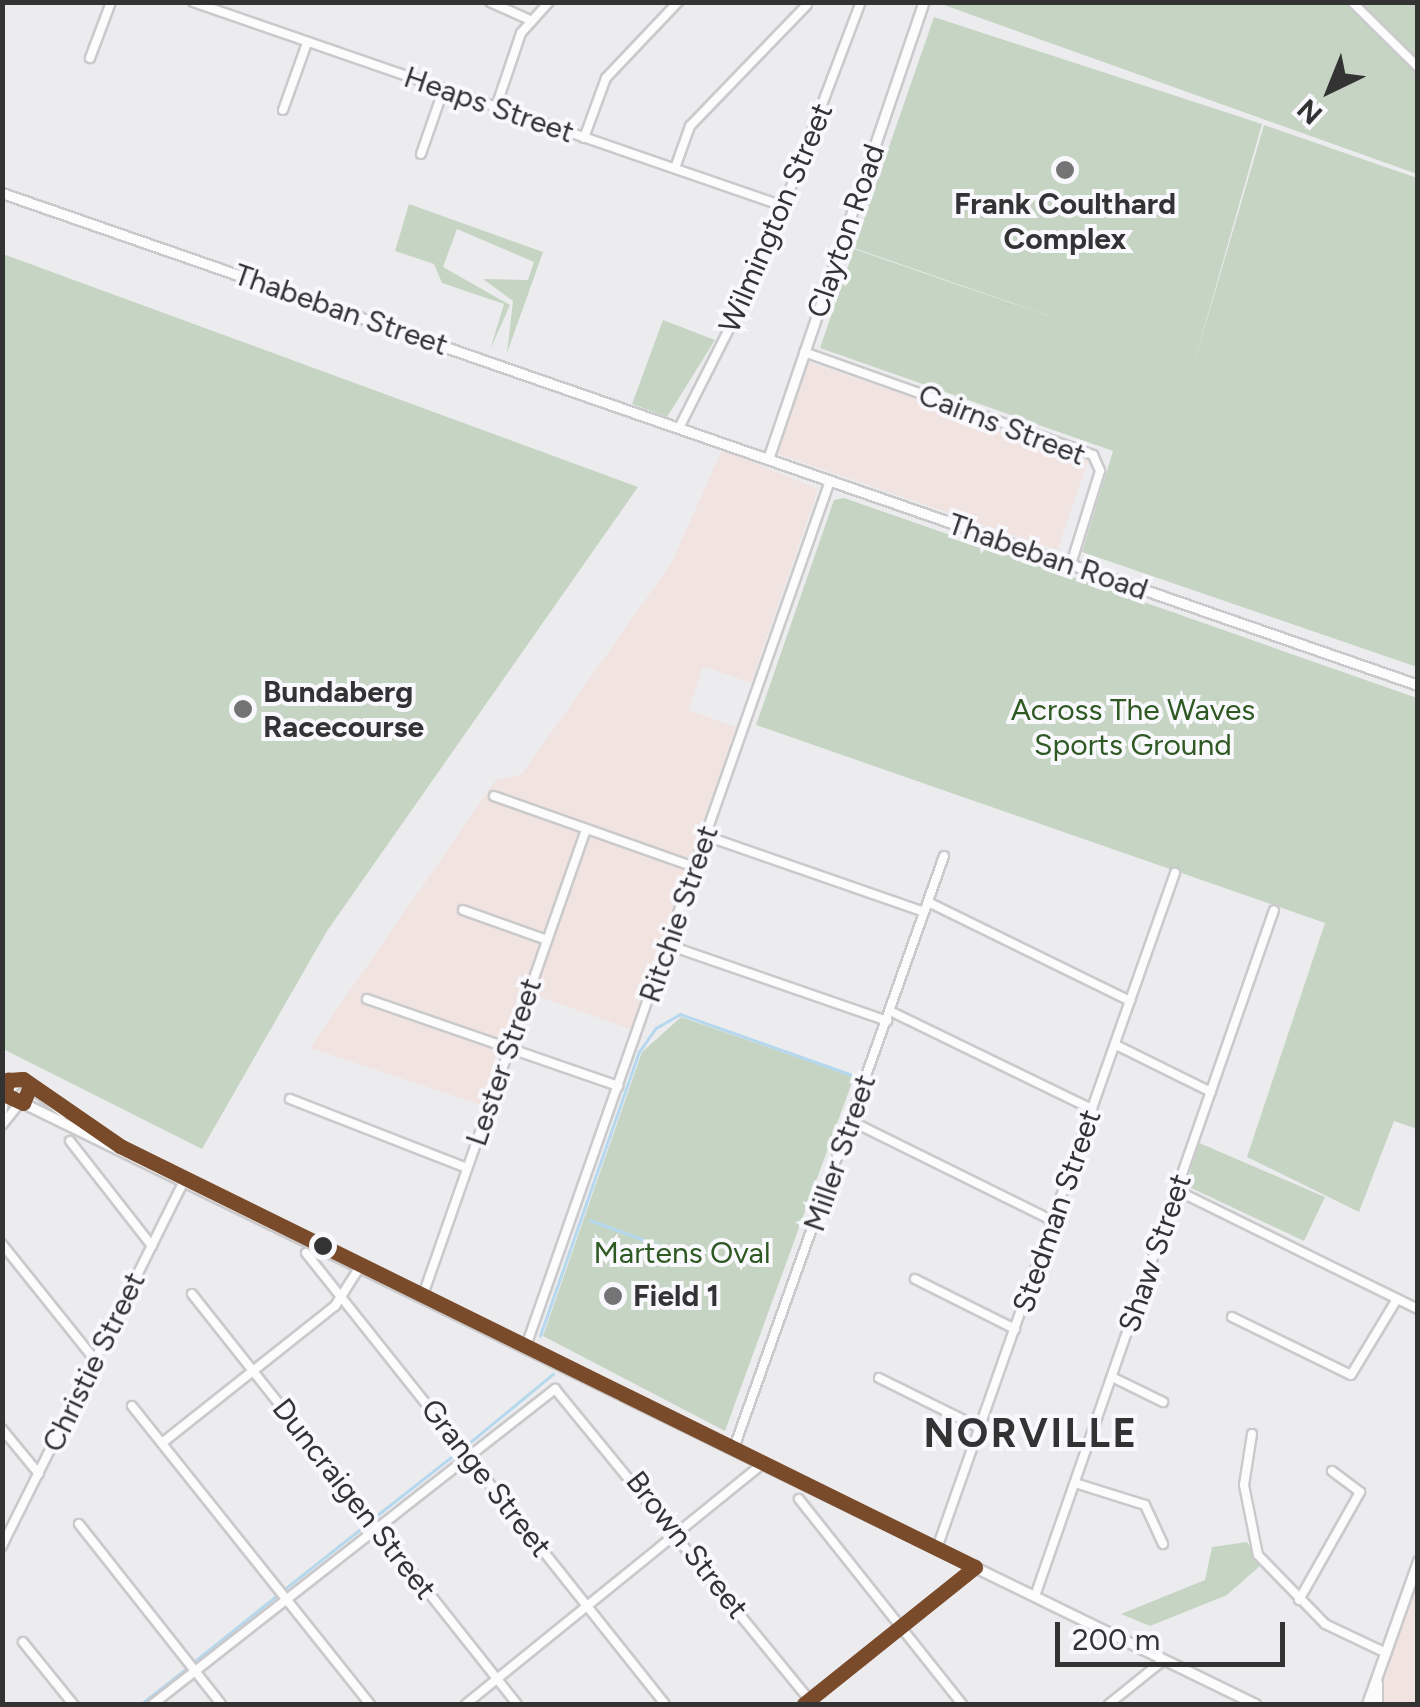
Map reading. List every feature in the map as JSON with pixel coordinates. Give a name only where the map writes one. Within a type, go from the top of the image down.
[{"type":"street","points":[[90,58],[111,2]]},
{"type":"street","name":"Heaps Street","points":[[193,2],[786,207]]},
{"type":"street","points":[[490,2],[532,21]]},
{"type":"street","points":[[496,108],[532,21],[549,2]]},
{"type":"street","points":[[584,138],[606,78],[678,2]]},
{"type":"street","name":"Wilmington Street","points":[[679,428],[786,207],[861,2]]},
{"type":"street","name":"Clayton Road","points":[[768,459],[924,2]]},
{"type":"street","points":[[1352,2],[1418,67]]},
{"type":"street","points":[[675,168],[690,126],[807,5]]},
{"type":"street","points":[[283,110],[307,43]]},
{"type":"street","points":[[422,154],[443,90]]},
{"type":"street","name":"Thabeban Street","points":[[2,193],[679,428]]},
{"type":"street","name":"Cairns Street","points":[[804,352],[1093,455],[1100,471],[1070,564]]},
{"type":"street","name":"Thabeban Road","points":[[679,428],[1418,686]]},
{"type":"street","name":"Ritchie Street","points":[[526,1346],[830,481]]},
{"type":"street","points":[[494,796],[695,867]]},
{"type":"street","name":"Lester Street","points":[[423,1295],[586,829]]},
{"type":"street","points":[[706,836],[924,912]]},
{"type":"street","name":"Miller Street","points":[[734,1448],[944,856]]},
{"type":"street","name":"Stedman Street","points":[[938,1548],[1174,873]]},
{"type":"street","points":[[928,902],[1130,1001]]},
{"type":"street","points":[[463,910],[547,940]]},
{"type":"street","name":"Shaw Street","points":[[1035,1596],[1274,910]]},
{"type":"street","points":[[668,945],[888,1016],[1092,1109]]},
{"type":"street","points":[[367,999],[618,1086]]},
{"type":"street","points":[[1116,1045],[1211,1092]]},
{"type":"street","points":[[2,1114],[8,1076],[30,1086],[86,1129]]},
{"type":"street","points":[[2,1126],[30,1086]]},
{"type":"street","points":[[4,1094],[86,1129],[1255,1704]]},
{"type":"street","points":[[290,1099],[467,1168]]},
{"type":"street","points":[[852,1122],[1053,1221]]},
{"type":"street","points":[[70,1141],[152,1246]]},
{"type":"street","name":"Christie Street","points":[[2,1546],[185,1178]]},
{"type":"street","points":[[1178,1191],[1418,1309]]},
{"type":"street","points":[[2,1244],[96,1360]]},
{"type":"street","name":"Grange Street","points":[[306,1252],[666,1704]]},
{"type":"street","points":[[162,1443],[343,1298],[361,1265]]},
{"type":"street","points":[[915,1279],[1016,1329]]},
{"type":"street","name":"Duncraigen Street","points":[[192,1294],[517,1704]]},
{"type":"street","points":[[1232,1317],[1351,1375],[1398,1299]]},
{"type":"street","points":[[1112,1377],[1163,1402]]},
{"type":"street","points":[[879,1378],[980,1428]]},
{"type":"street","name":"Brown Street","points":[[467,1454],[559,1390],[680,1536],[809,1703]]},
{"type":"street","points":[[132,1406],[370,1704]]},
{"type":"street","points":[[2,1429],[38,1474]]},
{"type":"street","points":[[1252,1434],[1244,1485],[1252,1540],[1298,1600],[1336,1632],[1386,1653]]},
{"type":"street","points":[[153,1704],[467,1454]]},
{"type":"street","points":[[466,1704],[680,1536],[764,1463]]},
{"type":"street","points":[[1298,1600],[1360,1492],[1332,1471]]},
{"type":"street","points":[[1075,1482],[1145,1505],[1163,1544]]},
{"type":"street","points":[[799,1499],[962,1704]]},
{"type":"street","points":[[80,1524],[222,1704]]},
{"type":"street","points":[[1367,1704],[1418,1560]]},
{"type":"street","points":[[809,1703],[976,1566]]},
{"type":"street","points":[[23,1642],[72,1704]]},
{"type":"street","points":[[1109,1704],[1164,1660]]},
{"type":"street","points":[[1377,1680],[1377,1704]]},
{"type":"shaded area","points":[[809,362],[1089,458],[1057,550],[777,454]]},
{"type":"shaded area","points":[[722,450],[818,489],[751,683],[703,666],[688,710],[736,727],[631,1029],[520,990],[481,1105],[310,1048],[496,780],[522,774],[672,562]]},
{"type":"shaded area","points":[[1417,1563],[1417,1704],[1373,1704],[1378,1681]]},
{"type":"green space","points":[[945,2],[1417,3],[1417,174],[944,5]]},
{"type":"green space","points":[[934,17],[1262,124],[1193,367],[1264,125],[1417,178],[1417,667],[1082,552],[1113,451],[820,348],[854,249],[1147,350],[854,248]]},
{"type":"green space","points":[[409,204],[543,252],[507,353],[513,301],[483,279],[528,280],[534,262],[457,229],[443,267],[510,305],[490,350],[504,304],[442,283],[434,264],[395,251]]},
{"type":"green space","name":"Bundaberg Racecourse","points":[[3,254],[638,487],[327,931],[202,1149],[3,1049]]},
{"type":"green space","points":[[663,320],[715,340],[667,417],[632,404]]},
{"type":"green space","name":"Across The Waves Sports Ground","points":[[844,498],[979,545],[981,554],[987,547],[1417,698],[1417,1129],[1394,1121],[1359,1212],[1247,1157],[1325,923],[756,725],[834,500]]},
{"type":"green space","name":"Martens Oval","points":[[681,1017],[854,1077],[725,1431],[543,1336],[642,1052]]},
{"type":"green space","points":[[1197,1142],[1325,1197],[1304,1241],[1187,1186]]},
{"type":"green space","points":[[1247,1542],[1261,1565],[1227,1595],[1150,1626],[1121,1614],[1205,1580],[1212,1547]]},
{"type":"waterway","points":[[540,1336],[639,1052],[656,1028],[680,1014],[855,1076]]},
{"type":"waterway","points":[[590,1220],[677,1252]]},
{"type":"waterway","points":[[468,1444],[553,1374]]},
{"type":"waterway","points":[[376,1516],[459,1451]]},
{"type":"waterway","points":[[286,1588],[368,1523]]},
{"type":"waterway","points":[[195,1661],[276,1596]]},
{"type":"waterway","points":[[141,1704],[187,1668]]},
{"type":"transit line","points":[[30,1086],[23,1103],[4,1094],[8,1080],[23,1079],[120,1146],[975,1567]]},
{"type":"transit line","points":[[804,1704],[975,1567]]},
{"type":"place","name":"Frank Coulthard Complex","points":[[1065,170]]},
{"type":"place","name":"Bundaberg Racecourse","points":[[243,709]]},
{"type":"place","name":"Field 1","points":[[613,1296]]},
{"type":"district","name":"NORVILLE","points":[[1031,1433]]}]
